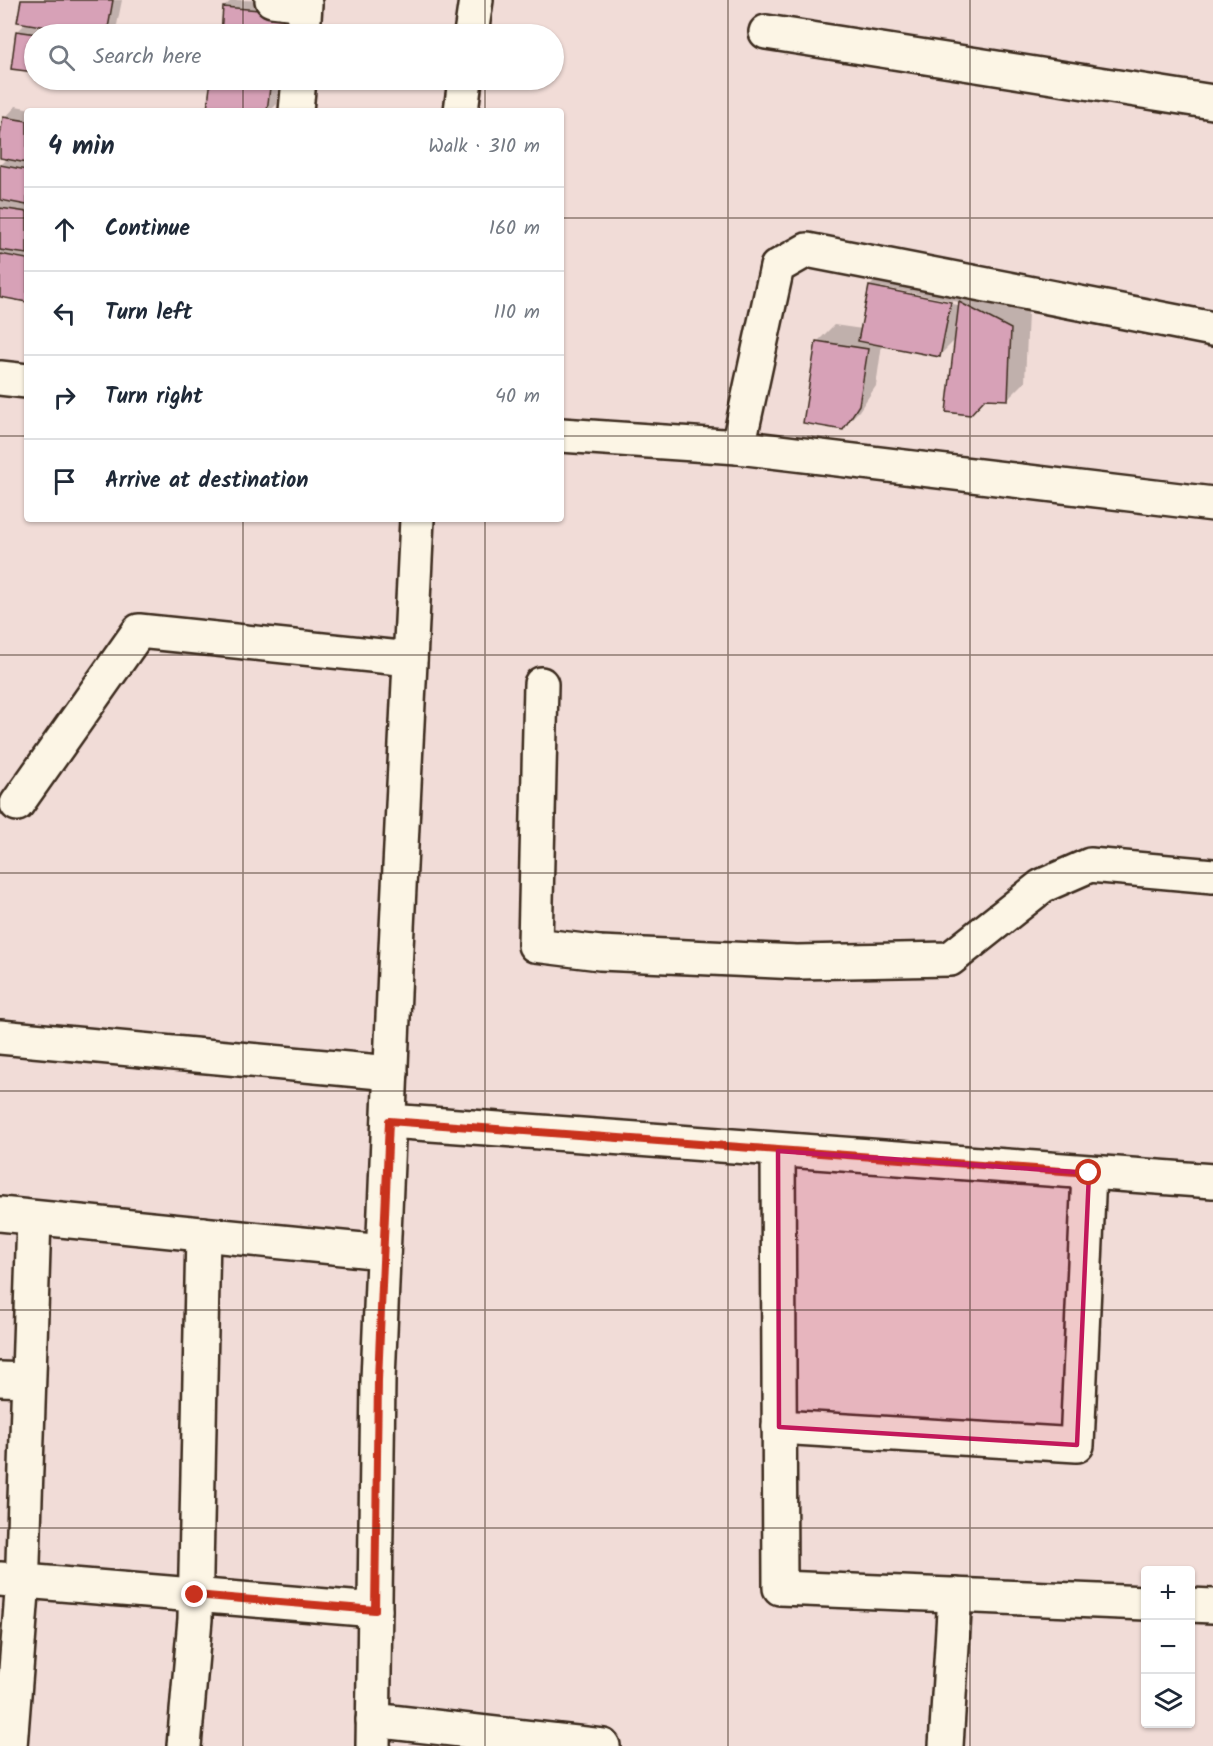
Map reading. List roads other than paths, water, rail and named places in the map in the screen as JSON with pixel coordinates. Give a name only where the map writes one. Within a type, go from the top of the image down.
[{"type":"street","points":[[272,0],[305,4],[304,24]]},
{"type":"street","points":[[472,24],[476,0]]},
{"type":"street","points":[[766,32],[1213,102]]},
{"type":"street","points":[[296,108],[298,90]]},
{"type":"street","points":[[461,108],[464,90]]},
{"type":"street","points":[[738,447],[777,267],[807,250],[1213,329]]},
{"type":"street","points":[[0,378],[24,381]]},
{"type":"street","points":[[564,435],[738,447],[1213,504]]},
{"type":"street","points":[[417,522],[378,1380],[373,1733],[603,1746]]},
{"type":"street","points":[[17,804],[139,631],[410,659]]},
{"type":"street","points":[[541,684],[535,945],[600,952],[796,962],[950,960],[1042,886],[1090,865],[1213,876]]},
{"type":"street","points":[[0,1037],[391,1072]]},
{"type":"street","points":[[389,1121],[1213,1181]]},
{"type":"street","points":[[778,1150],[780,1588],[1141,1603]]},
{"type":"street","points":[[779,1427],[1077,1445],[1089,1173]]},
{"type":"street","points":[[0,1214],[383,1252]]},
{"type":"street","points":[[10,1746],[14,1380],[34,1218]]},
{"type":"street","points":[[184,1746],[195,1619],[202,1234]]},
{"type":"street","points":[[11,1579],[375,1610]]},
{"type":"street","points":[[946,1746],[955,1595]]},
{"type":"street","points":[[1195,1605],[1213,1606]]}]
